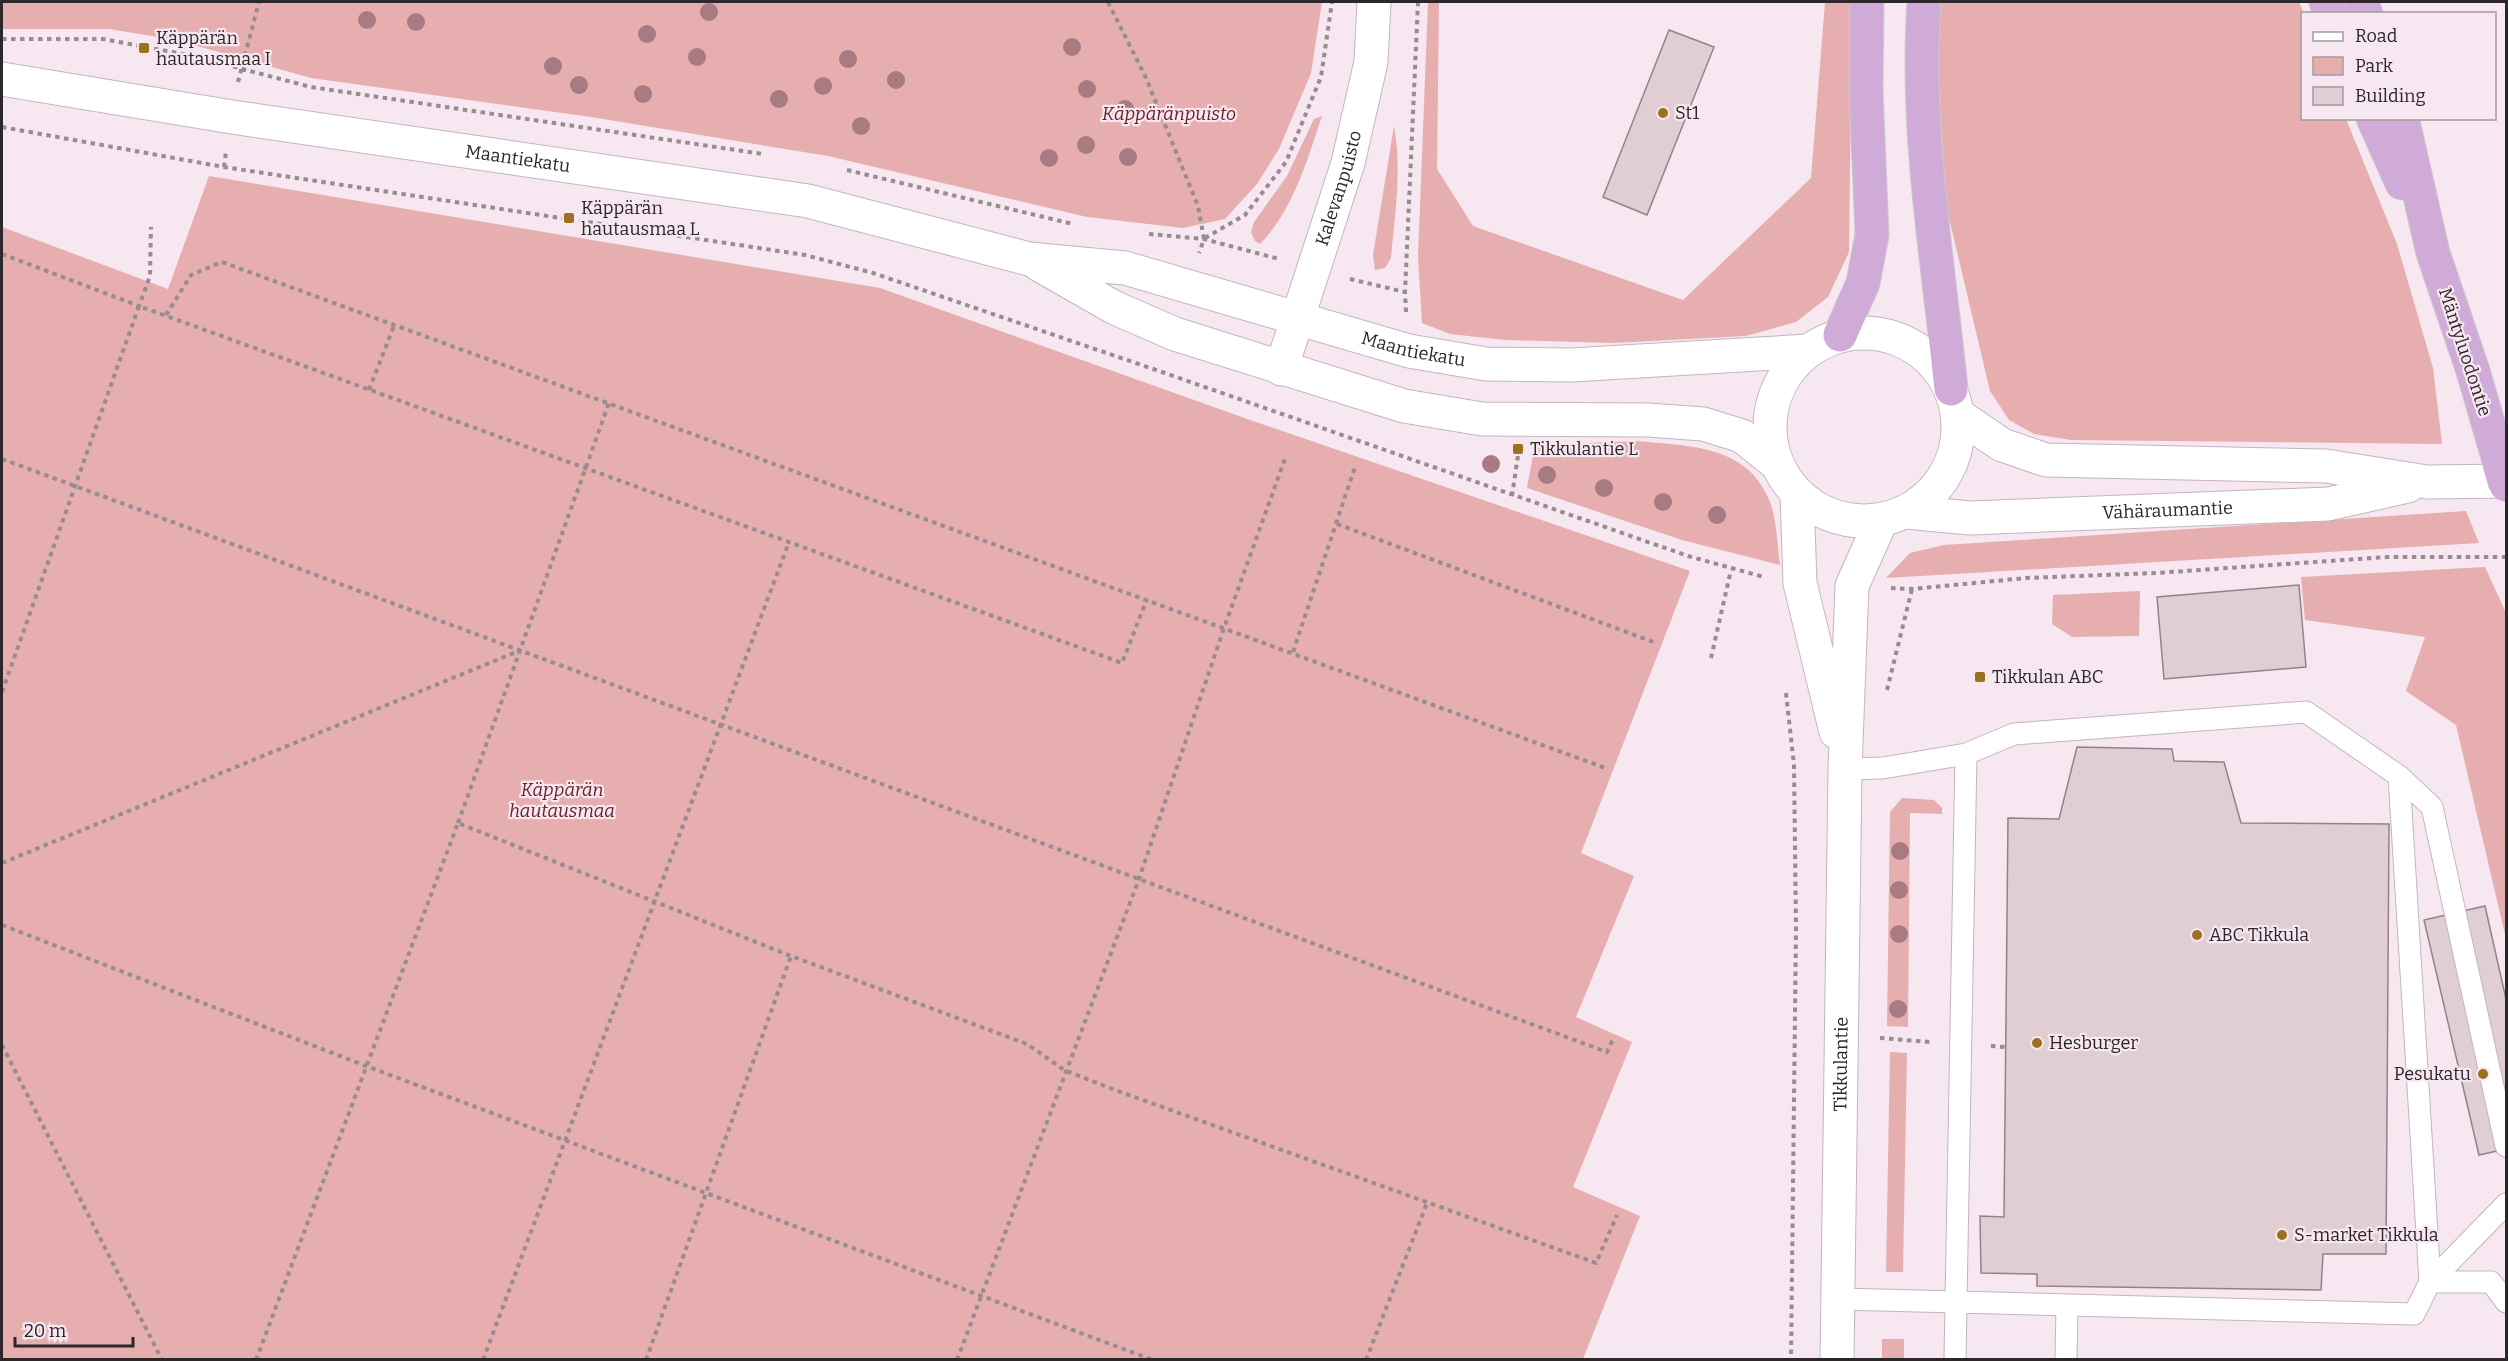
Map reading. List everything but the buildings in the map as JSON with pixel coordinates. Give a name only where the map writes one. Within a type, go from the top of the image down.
[{"type":"highway","points":[[1840,335],[1863,283],[1872,236],[1866,90],[1867,2]]},
{"type":"highway","points":[[1924,2],[1923,98],[1926,184],[1955,402]]},
{"type":"highway","name":"Mäntyluodontie","points":[[2374,120],[2433,254],[2473,371],[2506,483]]},
{"type":"highway","name":"Mäntyluodontie","points":[[2402,120],[2433,254]]},
{"type":"main road","name":"Kalevanpuisto","points":[[1281,369],[1348,163],[1371,62],[1374,2]]},
{"type":"main road","name":"Maantiekatu","points":[[2,79],[222,115],[808,201],[1029,259],[1125,268],[1409,351],[1486,364],[1572,365],[1808,351]]},
{"type":"main road","name":"Maantiekatu","points":[[1029,259],[1115,308],[1175,334],[1404,406],[1482,419],[1648,420],[1704,424],[1742,436],[1777,465]]},
{"type":"main road","points":[[1845,768],[1852,586],[1893,517],[1937,488],[1955,453],[1955,402],[1932,361],[1905,342],[1873,333],[1840,335],[1808,351],[1786,374],[1773,402],[1769,434],[1777,465],[1797,495],[1822,512],[1851,521],[1893,517]]},
{"type":"main road","name":"Vähäraumantie","points":[[1955,402],[2002,445],[2046,460],[2326,466],[2427,482],[2506,483]]},
{"type":"main road","name":"Vähäraumantie","points":[[1893,517],[1970,518],[2328,504],[2427,482]]},
{"type":"main road","points":[[1797,495],[1800,583],[1845,768]]},
{"type":"main road","name":"Tikkulantie","points":[[1837,1359],[1845,768]]},
{"type":"lane","points":[[1845,768],[1883,768],[1966,754],[2014,734],[2306,712],[2399,776],[2432,807],[2506,1146]]},
{"type":"lane","points":[[1955,1359],[1966,754]]},
{"type":"lane","points":[[2399,776],[2430,1282]]},
{"type":"lane","points":[[1838,1299],[2414,1314],[2430,1282],[2506,1204]]},
{"type":"lane","points":[[2430,1282],[2491,1282],[2506,1302]]},
{"type":"lane","points":[[2066,1359],[2067,1305]]},
{"type":"path","points":[[1108,2],[1146,78],[1198,206],[1204,239],[1245,215],[1286,162],[1321,77],[1332,2]]},
{"type":"path","points":[[1409,351],[1405,292],[1418,2]]},
{"type":"path","points":[[2,127],[224,167],[805,255],[895,281],[1731,570],[1800,583]]},
{"type":"path","points":[[2,692],[150,276],[151,226]]},
{"type":"path","points":[[2,254],[369,390],[1122,663],[1147,599]]},
{"type":"path","points":[[165,315],[191,275],[222,262],[395,323],[1608,769]]},
{"type":"path","points":[[369,390],[395,323]]},
{"type":"path","points":[[256,1359],[522,650],[609,403]]},
{"type":"path","points":[[1396,455],[1404,406]]},
{"type":"path","points":[[1512,495],[1518,449]]},
{"type":"path","points":[[957,1359],[1064,1070],[1139,879],[1224,628],[1286,456]]},
{"type":"path","points":[[2,459],[522,650],[721,727],[1607,1052],[1614,1037]]},
{"type":"path","points":[[1293,652],[1355,467]]},
{"type":"path","points":[[1337,524],[1656,643]]},
{"type":"path","points":[[483,1359],[789,542]]},
{"type":"path","points":[[1852,586],[1912,589],[2026,578],[2156,573],[2387,557],[2506,557]]},
{"type":"path","points":[[1712,658],[1731,570]]},
{"type":"path","points":[[1886,702],[1912,589]]},
{"type":"path","points":[[2,863],[522,650]]},
{"type":"path","points":[[1785,684],[1794,765],[1796,929],[1791,1359]]},
{"type":"path","points":[[458,823],[791,956],[1027,1044],[1064,1070],[1596,1263],[1617,1215]]},
{"type":"path","points":[[2,925],[366,1066],[1153,1359]]},
{"type":"path","points":[[646,1359],[791,956]]},
{"type":"path","points":[[1880,1026],[1880,1050]]},
{"type":"path","points":[[2,1045],[162,1359]]},
{"type":"path","points":[[1366,1359],[1427,1203]]},
{"type":"green space","name":"Käppäränpuisto","points":[[2,2],[1322,2],[1311,73],[1279,149],[1257,184],[1225,219],[1183,228],[1087,217],[828,156],[591,117],[311,78],[176,40],[109,29],[2,29]]},
{"type":"green space","points":[[1428,2],[1439,2],[1437,169],[1473,226],[1683,300],[1811,178],[1825,2],[1852,2],[1849,252],[1828,297],[1796,322],[1746,336],[1613,343],[1505,340],[1450,334],[1422,323],[1418,257]]},
{"type":"green space","points":[[1941,2],[2299,2],[2304,12],[2301,12],[2301,120],[2346,120],[2397,244],[2433,368],[2442,444],[2071,440],[2034,434],[2009,420],[1990,391],[1945,201],[1936,43]]},
{"type":"green space","points":[[1322,116],[1298,184],[1282,216],[1260,244],[1255,241],[1251,232],[1254,222],[1287,176],[1314,119]]},
{"type":"green space","points":[[1394,126],[1398,176],[1391,258],[1385,268],[1375,270],[1373,255]]},
{"type":"green space","name":"Käppärän hautausmaa","points":[[209,176],[880,288],[1253,421],[1690,571],[1581,853],[1634,876],[1576,1017],[1632,1042],[1573,1187],[1640,1216],[1583,1359],[2,1359],[2,227],[168,289]]},
{"type":"green space","points":[[1636,441],[1695,447],[1731,459],[1747,469],[1760,483],[1770,502],[1780,565],[1682,540],[1527,488],[1535,445]]},
{"type":"green space","points":[[2466,511],[2479,543],[1886,578],[1910,553],[1944,545]]},
{"type":"green space","points":[[2485,567],[2506,613],[2506,939],[2456,725],[2406,691],[2425,637],[2305,620],[2301,577]]},
{"type":"green space","points":[[2140,591],[2139,636],[2072,637],[2052,624],[2053,595]]},
{"type":"green space","points":[[1902,798],[1934,800],[1942,808],[1942,814],[1910,813],[1908,1027],[1887,1026],[1890,812]]},
{"type":"green space","points":[[1890,1052],[1907,1053],[1903,1272],[1886,1272]]},
{"type":"green space","points":[[1882,1339],[1904,1339],[1904,1359],[1882,1359]]},
{"type":"place","name":"Käppärän hautausmaa I","points":[[144,48]]},
{"type":"place","name":"St1","points":[[1663,113]]},
{"type":"place","name":"Käppärän hautausmaa L","points":[[569,218]]},
{"type":"place","name":"Tikkulantie L","points":[[1518,449]]},
{"type":"place","name":"Tikkulan ABC","points":[[1980,677]]},
{"type":"place","name":"ABC Tikkula","points":[[2197,935]]},
{"type":"place","name":"Hesburger","points":[[2037,1043]]},
{"type":"place","name":"Pesukatu","points":[[2483,1074]]},
{"type":"place","name":"S-market Tikkula","points":[[2282,1235]]}]
